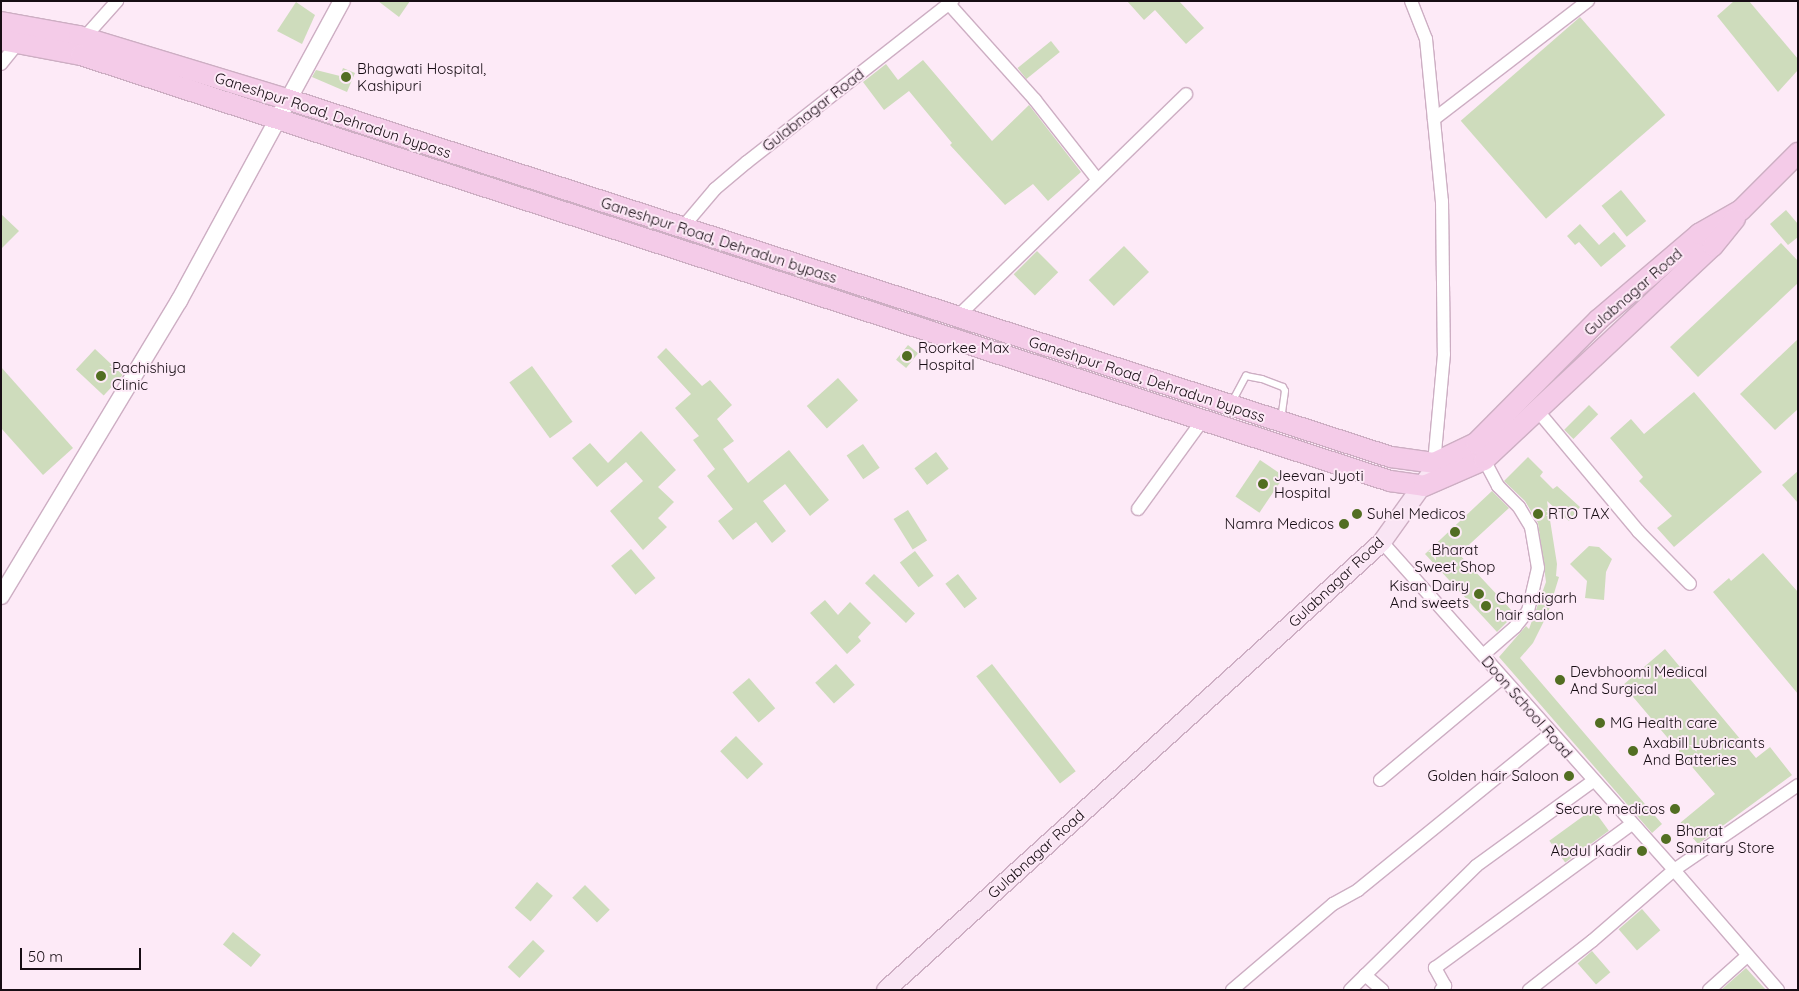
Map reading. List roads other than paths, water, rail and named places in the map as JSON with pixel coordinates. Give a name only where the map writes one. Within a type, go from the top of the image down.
[{"type":"main road","name":"Ganeshpur Road, Dehradun bypass","points":[[1,22],[84,38],[287,99],[956,318],[1391,457],[1434,463]]},
{"type":"main road","points":[[10,41],[81,55],[1202,421],[1390,481],[1424,486],[1484,460],[1713,246],[1741,210]]},
{"type":"main road","name":"Gulabnagar Road","points":[[893,987],[1382,542],[1424,486],[1434,463],[1476,443],[1598,320],[1699,234],[1741,210],[1798,153]]},
{"type":"street","points":[[84,38],[117,1]]},
{"type":"street","points":[[1,596],[179,300],[342,1]]},
{"type":"street","points":[[1411,1],[1426,39],[1442,201],[1444,354],[1434,463]]},
{"type":"street","points":[[1434,119],[1588,1]]},
{"type":"street","points":[[950,3],[1035,100],[1098,179]]},
{"type":"street","name":"Gulabnagar Road","points":[[682,228],[715,189],[747,162],[950,3]]},
{"type":"street","points":[[1,64],[10,41]]},
{"type":"street","points":[[956,318],[1186,94]]},
{"type":"street","points":[[1537,410],[1638,531],[1690,584]]},
{"type":"street","points":[[1138,509],[1202,421]]},
{"type":"street","points":[[1483,655],[1516,627],[1528,611],[1538,568],[1531,527],[1519,507],[1498,486],[1484,460]]},
{"type":"street","name":"Doon School Road","points":[[1382,542],[1483,655],[1550,734],[1674,870],[1778,990]]},
{"type":"street","points":[[1380,780],[1502,678]]},
{"type":"street","points":[[1232,990],[1333,904],[1358,890],[1550,734]]},
{"type":"street","points":[[1350,990],[1476,866],[1593,781]]},
{"type":"street","points":[[1529,990],[1592,941],[1674,870],[1798,785]]},
{"type":"street","points":[[1441,990],[1445,986],[1435,968],[1632,824]]},
{"type":"street","points":[[1709,990],[1747,956]]},
{"type":"street","points":[[1365,975],[1382,990]]},
{"type":"lane","points":[[1231,406],[1242,381],[1251,375],[1283,387],[1281,422]]},
{"type":"place","name":"Bhagwati Hospital, Kashipuri","points":[[346,77]]},
{"type":"place","name":"Roorkee Max Hospital","points":[[907,356]]},
{"type":"place","name":"Pachishiya Clinic","points":[[101,376]]},
{"type":"place","name":"Jeevan Jyoti Hospital","points":[[1263,484]]},
{"type":"place","name":"Suhel Medicos","points":[[1357,514]]},
{"type":"place","name":"RTO TAX","points":[[1538,514]]},
{"type":"place","name":"Namra Medicos","points":[[1344,524]]},
{"type":"place","name":"Bharat Sweet Shop","points":[[1455,532]]},
{"type":"place","name":"Kisan Dairy And sweets","points":[[1479,594]]},
{"type":"place","name":"Chandigarh hair salon","points":[[1486,606]]},
{"type":"place","name":"Devbhoomi Medical And Surgical","points":[[1560,680]]},
{"type":"place","name":"MG Health care","points":[[1600,723]]},
{"type":"place","name":"Axabill Lubricants And Batteries","points":[[1633,751]]},
{"type":"place","name":"Golden hair Saloon","points":[[1569,776]]},
{"type":"place","name":"Secure medicos","points":[[1675,809]]},
{"type":"place","name":"Bharat Sanitary Store","points":[[1666,839]]},
{"type":"place","name":"Abdul Kadir","points":[[1642,851]]}]
